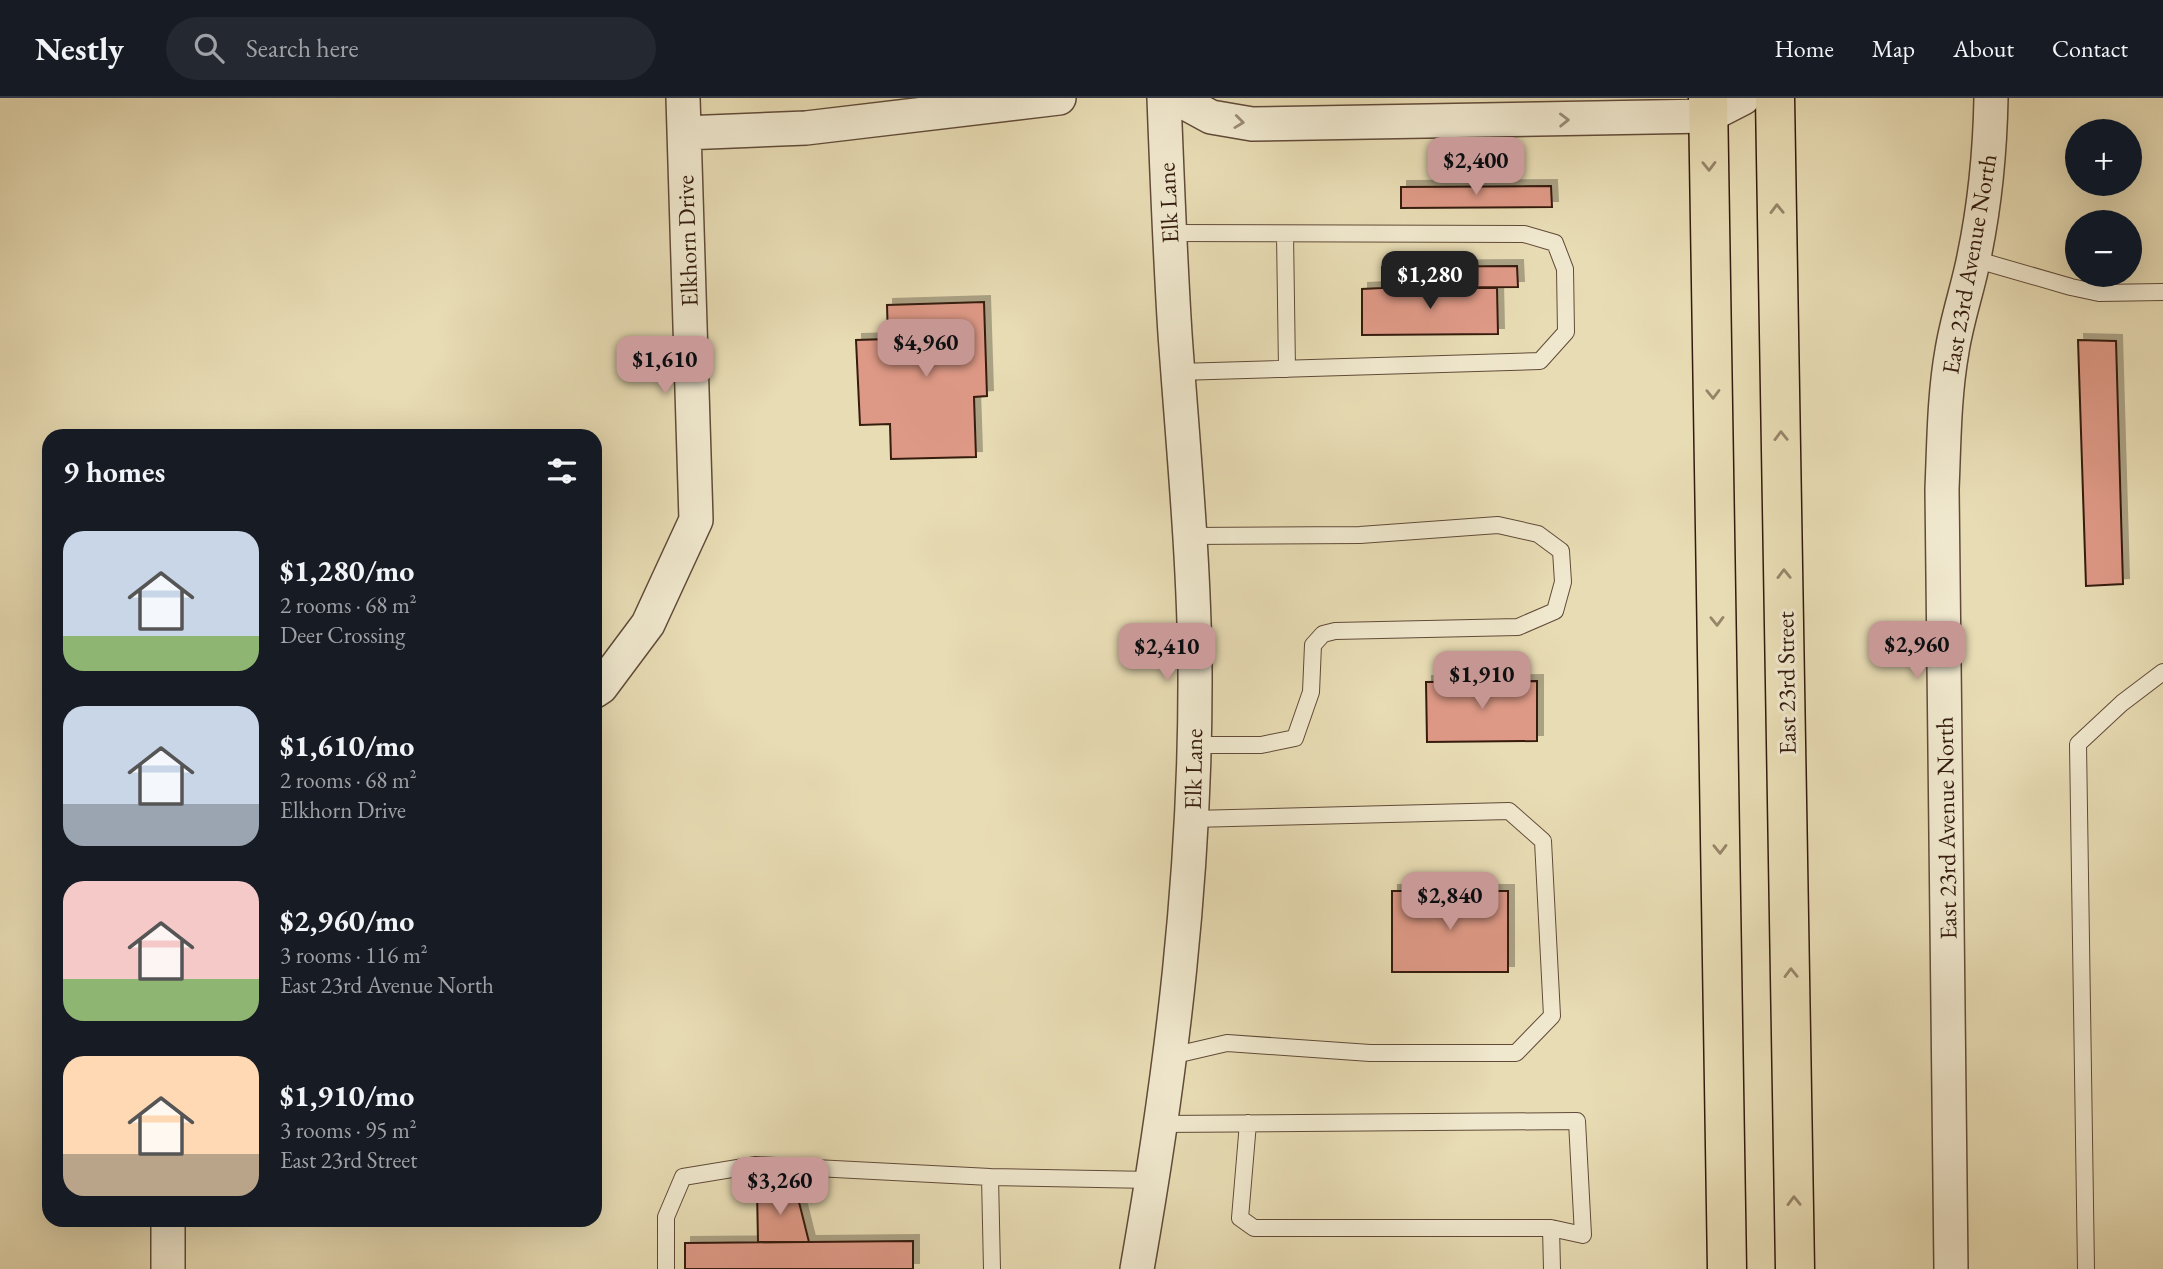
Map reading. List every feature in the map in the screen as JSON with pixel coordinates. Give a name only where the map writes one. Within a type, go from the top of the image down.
[{"type":"main road","name":"East 23rd Street","points":[[1776,98],[1796,1269]]},
{"type":"main road","points":[[1708,107],[1727,1269]]},
{"type":"street","name":"Elkhorn Drive","points":[[602,686],[648,624],[696,520],[683,98]]},
{"type":"street","points":[[684,133],[806,128],[1059,98]]},
{"type":"street","name":"Elk Lane","points":[[1137,1269],[1171,1056],[1185,918],[1194,745],[1194,619],[1164,98]]},
{"type":"street","points":[[1176,98],[1210,117],[1252,124],[1708,107],[1743,98]]},
{"type":"street","name":"East 23rd Avenue North","points":[[1951,1269],[1942,489],[1948,378],[1957,322],[1974,259],[1990,154],[1991,98]]},
{"type":"street","points":[[168,1227],[168,1269]]},
{"type":"lane","points":[[1170,233],[1524,234],[1555,243],[1565,270],[1566,332],[1540,362],[1178,372]]},
{"type":"lane","points":[[1285,234],[1287,369]]},
{"type":"lane","points":[[1974,259],[2099,293],[2163,292]]},
{"type":"lane","points":[[1189,536],[1360,535],[1498,525],[1538,534],[1561,551],[1563,582],[1555,611],[1518,627],[1335,631],[1323,634],[1313,645],[1311,692],[1295,738],[1261,745],[1194,745]]},
{"type":"lane","points":[[2086,1269],[2078,744],[2122,703],[2163,672]]},
{"type":"lane","points":[[1171,1056],[1227,1043],[1370,1053],[1516,1053],[1552,1016],[1543,841],[1509,811],[1192,819]]},
{"type":"lane","points":[[1160,1124],[1248,1123],[1577,1121],[1583,1235],[1551,1228],[1254,1228],[1240,1218],[1248,1123]]},
{"type":"lane","points":[[666,1269],[666,1217],[683,1177],[756,1164],[990,1177],[1152,1180]]},
{"type":"lane","points":[[990,1177],[992,1269]]},
{"type":"lane","points":[[1551,1228],[1552,1269]]},
{"type":"building","points":[[1551,186],[1552,207],[1401,208],[1401,187]]},
{"type":"building","points":[[1517,266],[1518,287],[1382,288],[1382,267]]},
{"type":"building","points":[[1497,288],[1498,334],[1362,335],[1362,289]]},
{"type":"building","points":[[984,302],[987,396],[974,397],[976,457],[891,459],[890,424],[860,425],[856,340],[888,339],[887,305]]},
{"type":"building","points":[[2078,340],[2116,341],[2123,584],[2086,586]]},
{"type":"building","points":[[1537,681],[1537,741],[1427,742],[1426,682]]},
{"type":"building","points":[[1392,891],[1508,891],[1508,972],[1392,972]]},
{"type":"building","points":[[757,1190],[796,1190],[809,1242],[758,1242]]},
{"type":"building","points":[[913,1241],[913,1269],[685,1269],[685,1243]]}]
